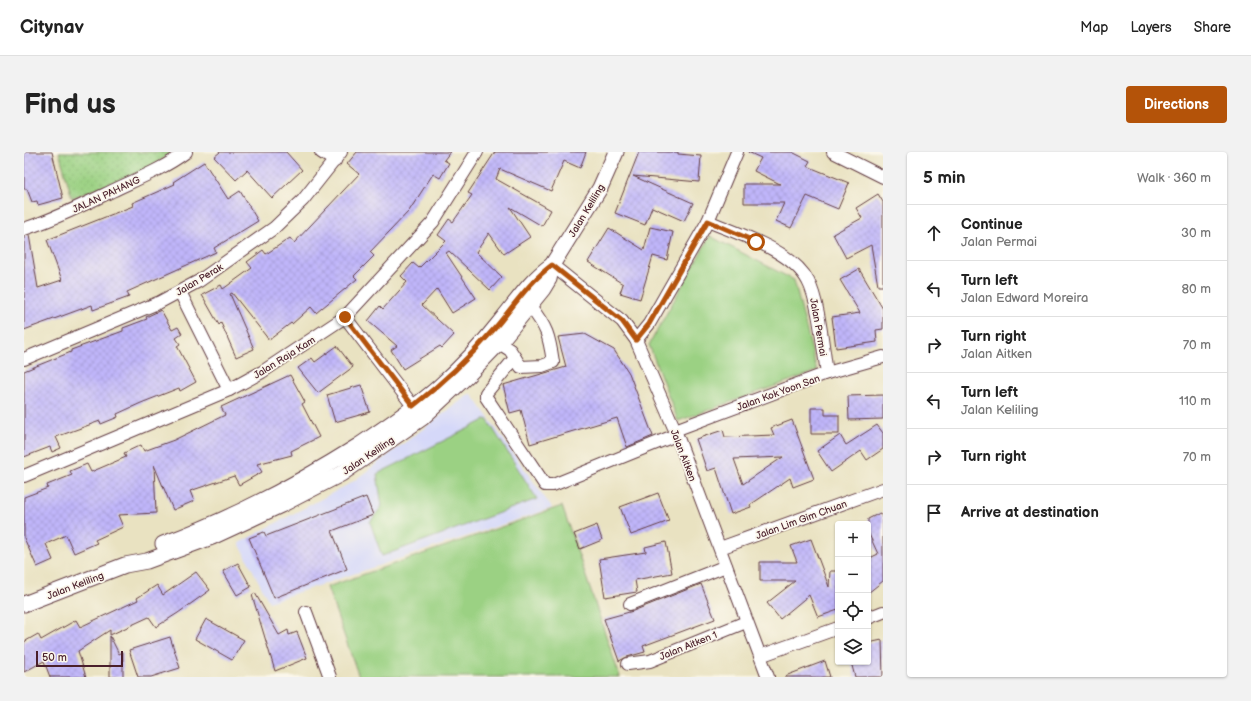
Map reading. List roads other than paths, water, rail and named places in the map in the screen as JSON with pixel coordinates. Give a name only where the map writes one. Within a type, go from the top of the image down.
[{"type":"main road","name":"Jalan Keliling","points":[[125,565],[143,552],[215,524],[265,500],[341,456],[438,387],[477,349],[534,280],[552,265],[600,188],[616,152]]},
{"type":"main road","name":"Jalan Keliling","points":[[24,604],[125,565],[147,561],[212,537],[281,505],[341,474],[422,418],[467,376],[499,343],[530,306],[549,279],[552,265]]},
{"type":"street","name":"JALAN PAHANG","points":[[24,229],[46,222],[138,179],[172,162],[186,152]]},
{"type":"street","points":[[321,152],[338,157]]},
{"type":"street","name":"Jalan Raja Kam","points":[[24,476],[229,390],[262,372],[345,317],[433,222],[477,152]]},
{"type":"street","points":[[636,340],[649,324],[708,221],[737,152]]},
{"type":"street","points":[[833,152],[883,177]]},
{"type":"street","name":"Jalan Perak","points":[[24,359],[180,292],[235,257],[274,228],[303,200],[338,157]]},
{"type":"street","name":"Jalan Permai","points":[[708,221],[781,254],[799,267],[808,280],[814,296],[827,373]]},
{"type":"street","name":"Jalan Aitken","points":[[552,265],[622,321],[636,340],[675,432],[768,677]]},
{"type":"street","points":[[180,292],[229,390]]},
{"type":"street","points":[[499,343],[510,350],[521,368],[542,366],[553,362],[549,336],[541,320],[530,306]]},
{"type":"street","points":[[345,317],[413,406]]},
{"type":"street","name":"Jalan Kok Yoon San","points":[[515,358],[486,393],[486,397],[544,485],[553,486],[675,432],[827,373],[883,356]]},
{"type":"street","name":"Jalan Lim Gim Chuan","points":[[720,548],[883,489]]},
{"type":"street","points":[[630,604],[726,566]]},
{"type":"street","points":[[306,612],[330,677]]},
{"type":"street","points":[[871,617],[883,612]]},
{"type":"street","name":"Jalan Aitken 1","points":[[628,664],[650,661],[746,622]]},
{"type":"street","points":[[760,656],[835,629]]}]
